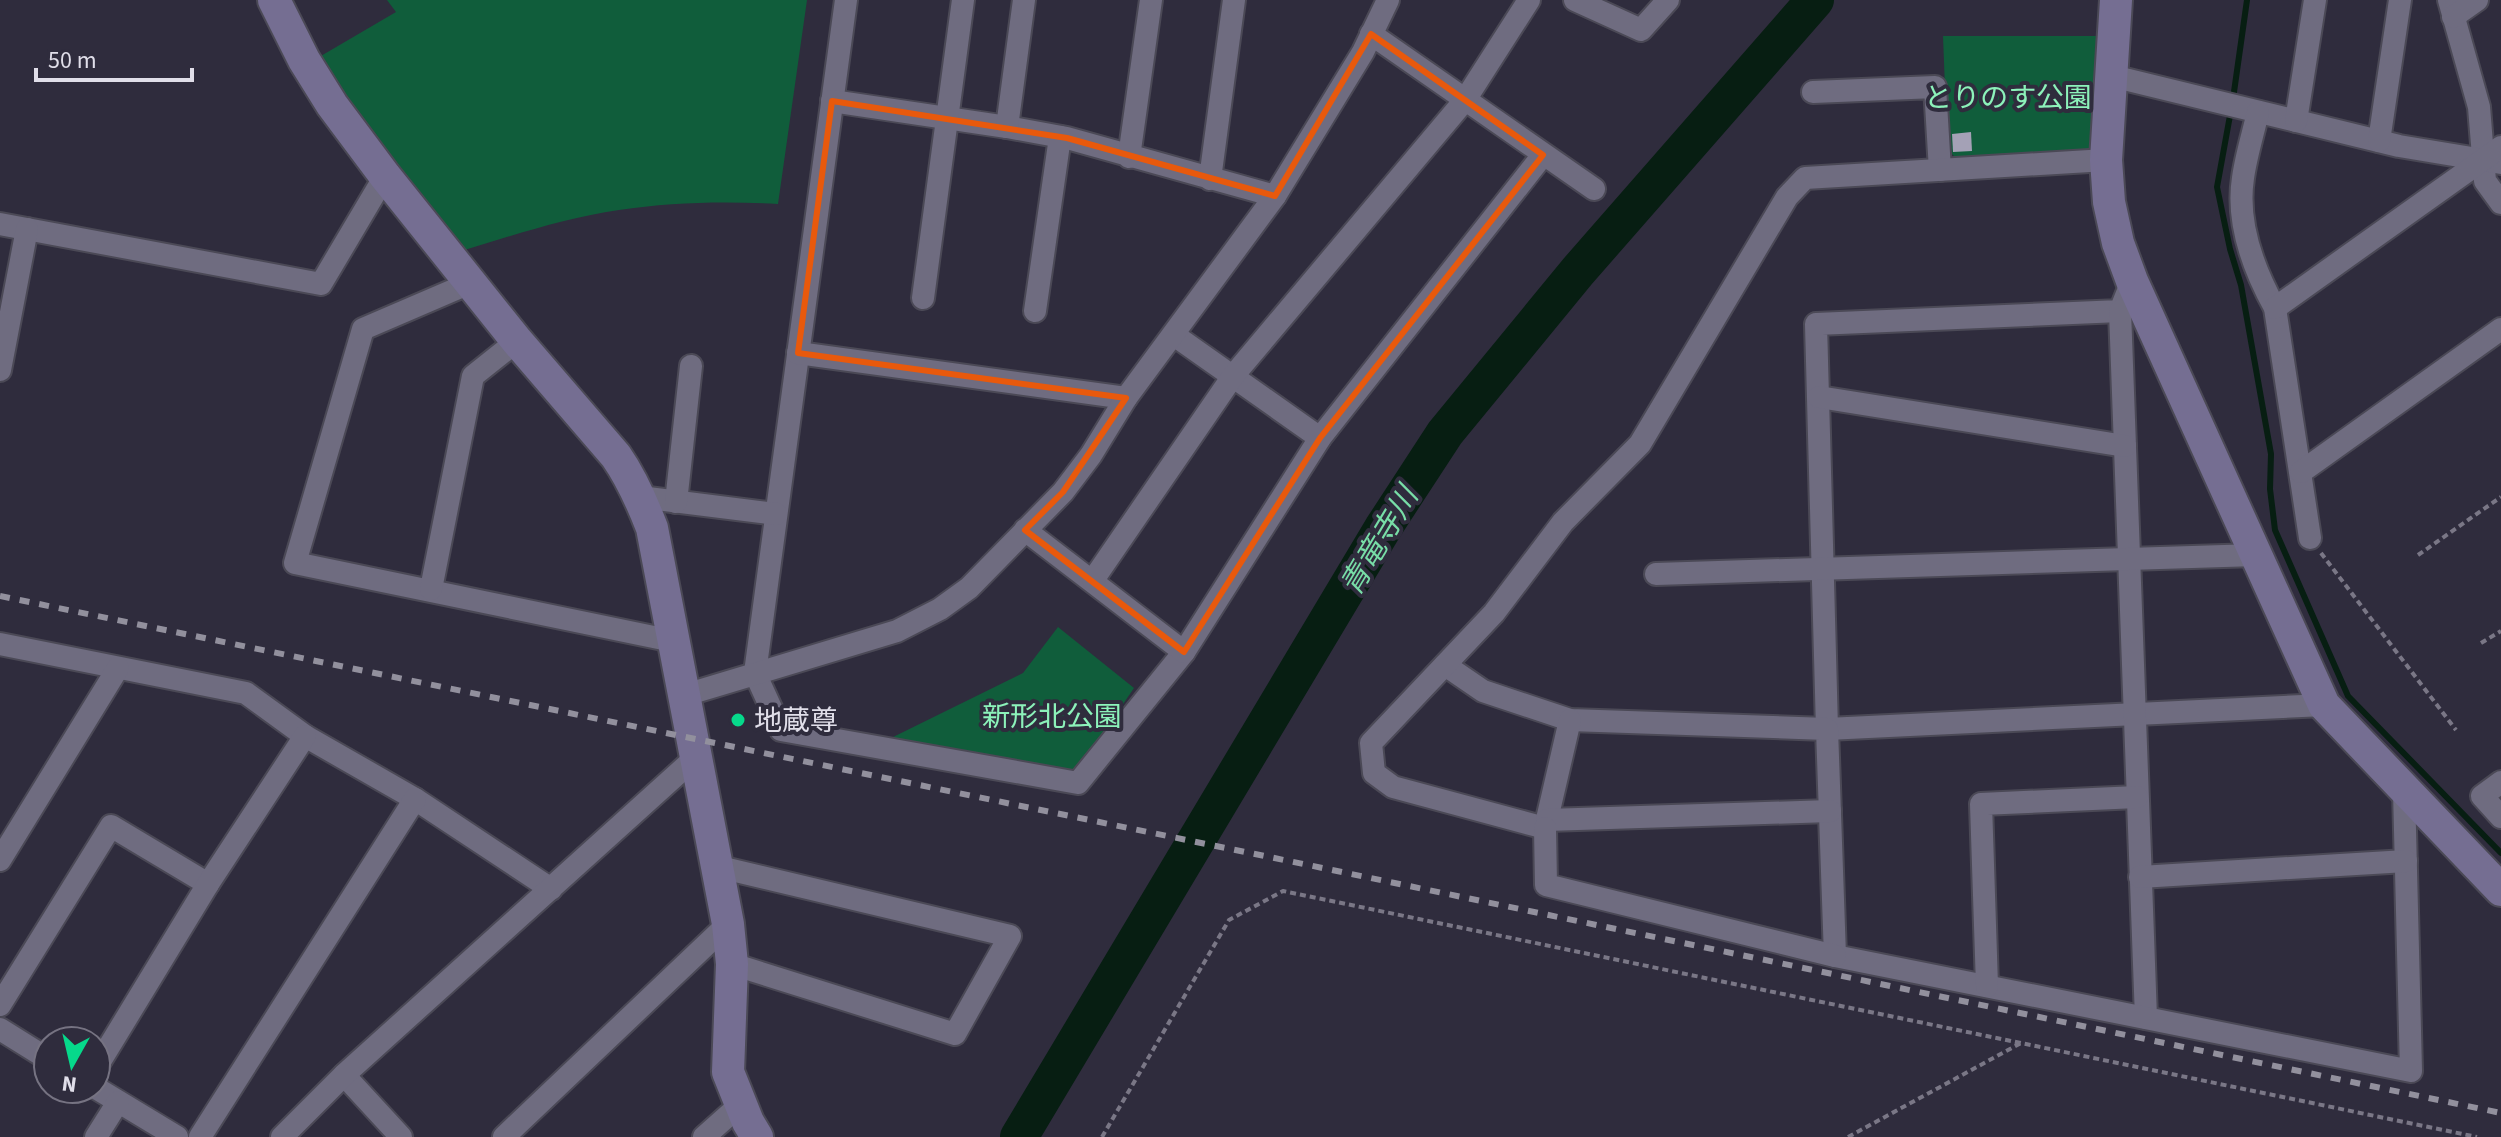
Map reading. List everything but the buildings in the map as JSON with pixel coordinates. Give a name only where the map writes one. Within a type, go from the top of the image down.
[{"type":"street","points":[[274,0],[304,60],[332,105],[470,283],[609,448],[630,476],[640,497],[652,528],[728,924],[732,964],[728,1072],[757,1137]]},
{"type":"street","points":[[846,0],[755,673],[781,730],[1078,783],[1184,652],[1320,438],[1543,155]]},
{"type":"street","points":[[923,298],[963,0]]},
{"type":"street","points":[[1007,127],[1024,0]]},
{"type":"street","points":[[1129,157],[1151,0]]},
{"type":"street","points":[[1210,179],[1234,0]]},
{"type":"street","points":[[685,695],[897,631],[940,609],[969,588],[1063,492],[1091,455],[1126,398],[1275,196],[1363,52],[1388,0]]},
{"type":"street","points":[[1093,580],[1233,376],[1465,100],[1529,0]]},
{"type":"street","points":[[1575,0],[1641,30],[1668,0]]},
{"type":"street","points":[[2116,0],[2106,160],[2109,202],[2118,243],[2132,281],[2324,705],[2501,890]]},
{"type":"street","points":[[2296,121],[2315,0]]},
{"type":"street","points":[[2379,141],[2400,0]]},
{"type":"street","points":[[2477,0],[2451,8],[2495,157],[2485,181],[2501,203]]},
{"type":"street","points":[[1371,34],[1594,189]]},
{"type":"street","points":[[2112,76],[2379,141],[2495,157]]},
{"type":"street","points":[[1813,92],[1935,87],[1940,170]]},
{"type":"street","points":[[832,101],[1060,137],[1275,196]]},
{"type":"street","points":[[2258,112],[2243,179],[2241,206],[2259,279],[2275,308],[2310,538]]},
{"type":"street","points":[[1035,311],[1060,137]]},
{"type":"street","points":[[2275,308],[2495,157]]},
{"type":"street","points":[[1830,811],[1546,824],[1393,787],[1374,773],[1371,743],[1494,613],[1563,522],[1640,444],[1787,197],[1805,178],[2106,160]]},
{"type":"street","points":[[0,224],[321,284],[385,176]]},
{"type":"street","points":[[0,370],[27,229]]},
{"type":"street","points":[[2132,281],[2120,311],[2146,1018]]},
{"type":"street","points":[[470,283],[363,329],[295,563],[673,641]]},
{"type":"street","points":[[1835,956],[1816,324],[2120,311]]},
{"type":"street","points":[[2301,472],[2501,329]]},
{"type":"street","points":[[1174,335],[1320,438]]},
{"type":"street","points":[[431,589],[473,376],[517,341]]},
{"type":"street","points":[[798,353],[1126,398]]},
{"type":"street","points":[[676,502],[691,366]]},
{"type":"street","points":[[1819,397],[2125,446]]},
{"type":"street","points":[[640,497],[776,514]]},
{"type":"street","points":[[1025,530],[1184,652]]},
{"type":"street","points":[[1656,574],[2256,555]]},
{"type":"street","points":[[0,644],[246,693],[305,736],[415,799],[551,889]]},
{"type":"street","points":[[1445,665],[1483,691],[1570,720],[1827,729],[2324,705]]},
{"type":"street","points":[[0,860],[118,668]]},
{"type":"street","points":[[1570,720],[1546,824],[1546,885],[1835,956],[2411,1071],[2404,790]]},
{"type":"street","points":[[112,1042],[208,884],[305,736]]},
{"type":"street","points":[[282,1137],[344,1075],[695,758]]},
{"type":"street","points":[[2501,782],[2482,796],[2501,817]]},
{"type":"street","points":[[1987,986],[1981,804],[2137,797]]},
{"type":"street","points":[[200,1137],[415,799]]},
{"type":"street","points":[[0,1005],[111,826],[208,884]]},
{"type":"street","points":[[2140,877],[2406,861]]},
{"type":"street","points":[[715,866],[1010,936],[955,1034],[732,964]]},
{"type":"street","points":[[504,1137],[728,924]]},
{"type":"street","points":[[0,1029],[32,1049]]},
{"type":"street","points":[[344,1075],[401,1137]]},
{"type":"street","points":[[112,1098],[177,1137]]},
{"type":"street","points":[[96,1137],[118,1102]]},
{"type":"street","points":[[704,1137],[741,1104]]},
{"type":"path","points":[[2418,555],[2501,497]]},
{"type":"path","points":[[2310,538],[2456,730]]},
{"type":"path","points":[[2481,643],[2501,631]]},
{"type":"path","points":[[1102,1137],[1229,920],[1283,891],[2477,1137]]},
{"type":"path","points":[[1848,1137],[2021,1043]]},
{"type":"highlighted area","points":[[1371,34],[1543,155],[1320,438],[1184,652],[1025,530],[1063,492],[1126,398],[798,353],[832,101],[1067,138],[1275,196]]},
{"type":"green space","points":[[387,0],[807,0],[778,204],[658,205],[598,213],[458,252],[314,60],[396,12]]},
{"type":"green space","name":"とりのす公園","points":[[1943,36],[2099,36],[2092,149],[2085,156],[1963,161],[1956,157],[1950,151],[1947,140]]},
{"type":"green space","name":"新形北公園","points":[[1058,627],[1134,688],[1075,775],[887,740],[1023,673]]},
{"type":"waterway","name":"青竜寺川","points":[[1019,1137],[1383,528],[1445,433],[1578,271],[1815,0]]},
{"type":"waterway","points":[[2233,99],[2247,0]]},
{"type":"waterway","points":[[2231,110],[2217,187],[2241,285],[2271,454],[2270,489],[2275,530],[2348,696],[2501,853]]},
{"type":"railway","points":[[0,596],[2501,1113]]},
{"type":"place","name":"地蔵尊","points":[[738,720]]}]
